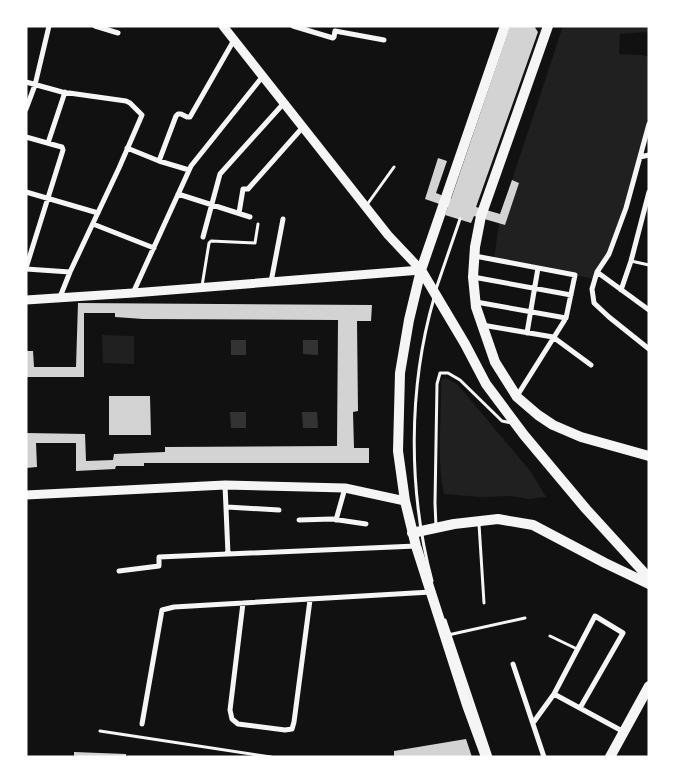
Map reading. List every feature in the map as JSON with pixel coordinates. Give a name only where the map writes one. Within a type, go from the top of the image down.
[{"type":"main road","points":[[486,757],[467,705],[434,595],[412,533],[405,501],[398,451],[400,373],[409,320],[422,270],[505,26]]},
{"type":"main road","points":[[548,26],[481,216],[474,256],[473,277],[476,307],[495,362],[517,397],[538,416],[553,425],[582,437],[649,456]]},
{"type":"main road","points":[[422,270],[486,384],[515,423],[586,509],[649,578]]},
{"type":"main road","points":[[412,533],[454,524],[498,519],[533,525],[649,584]]},
{"type":"main road","points":[[610,757],[649,686]]},
{"type":"street","points":[[26,109],[35,85],[49,26]]},
{"type":"street","points":[[95,26],[118,33]]},
{"type":"street","points":[[224,26],[388,235],[422,270]]},
{"type":"street","points":[[293,26],[333,38],[335,31],[384,40]]},
{"type":"street","points":[[159,161],[176,116],[181,114],[190,117],[234,40]]},
{"type":"street","points":[[133,293],[189,170],[263,76]]},
{"type":"street","points":[[26,82],[65,92],[126,101],[142,115],[60,297]]},
{"type":"street","points":[[48,143],[65,92]]},
{"type":"street","points":[[203,237],[220,174],[284,103]]},
{"type":"street","points":[[649,124],[626,208],[609,254],[597,272],[592,289],[594,303],[649,349]]},
{"type":"street","points":[[239,213],[243,189],[248,189],[303,127]]},
{"type":"street","points":[[26,137],[62,147],[63,150],[26,268],[70,272]]},
{"type":"street","points":[[127,148],[159,161],[189,170]]},
{"type":"street","points":[[640,157],[649,155]]},
{"type":"street","points":[[26,192],[98,213]]},
{"type":"street","points":[[621,290],[632,261],[649,192]]},
{"type":"street","points":[[178,194],[250,217]]},
{"type":"street","points":[[271,282],[283,220]]},
{"type":"street","points":[[93,224],[154,248]]},
{"type":"street","points":[[474,256],[575,275],[566,318],[517,397]]},
{"type":"street","points":[[527,332],[538,268]]},
{"type":"street","points":[[26,300],[422,270]]},
{"type":"street","points":[[597,272],[649,310]]},
{"type":"street","points":[[473,277],[571,295]]},
{"type":"street","points":[[475,302],[566,318]]},
{"type":"street","points":[[482,325],[553,337],[591,365]]},
{"type":"street","points":[[26,495],[225,485],[345,488],[405,501]]},
{"type":"street","points":[[225,485],[228,554]]},
{"type":"street","points":[[336,520],[345,488]]},
{"type":"street","points":[[227,507],[278,510]]},
{"type":"street","points":[[299,520],[332,519],[366,524]]},
{"type":"street","points":[[119,571],[159,566],[158,557],[416,546]]},
{"type":"street","points":[[142,724],[162,610],[174,607],[243,603],[434,595]]},
{"type":"street","points":[[243,603],[230,710],[232,719],[238,724],[285,730],[292,729],[294,722],[310,600]]},
{"type":"street","points":[[533,724],[554,694],[595,616],[623,633],[580,708]]},
{"type":"street","points":[[513,664],[544,757]]},
{"type":"street","points":[[554,694],[624,732]]},
{"type":"lane","points":[[366,207],[394,167]]},
{"type":"lane","points":[[434,595],[420,524],[414,449],[415,414],[418,377],[429,314],[460,219]]},
{"type":"lane","points":[[201,288],[209,243],[211,241],[254,244],[258,224]]},
{"type":"lane","points":[[632,261],[649,265]]},
{"type":"lane","points":[[436,528],[437,384],[440,372],[448,373],[460,380],[502,421],[515,423]]},
{"type":"lane","points":[[479,521],[484,603]]},
{"type":"lane","points":[[444,617],[491,757]]},
{"type":"lane","points":[[445,636],[525,618]]},
{"type":"lane","points":[[550,636],[577,649]]},
{"type":"lane","points":[[100,731],[271,757]]},
{"type":"shaded area","points":[[563,26],[649,26],[649,33],[620,34],[619,54],[649,57],[649,124],[626,208],[609,254],[594,279],[494,260],[499,223],[505,224],[519,183],[512,180]]},
{"type":"shaded area","points":[[102,335],[134,336],[134,364],[103,363]]},
{"type":"shaded area","points":[[231,340],[246,340],[246,355],[231,355]]},
{"type":"shaded area","points":[[303,340],[318,340],[318,355],[303,354]]},
{"type":"shaded area","points":[[446,378],[458,385],[531,472],[546,497],[528,499],[510,496],[481,497],[444,494],[440,466],[440,437],[441,380]]},
{"type":"shaded area","points":[[230,412],[246,412],[246,428],[231,428]]},
{"type":"shaded area","points":[[302,412],[317,412],[318,428],[303,428]]},
{"type":"building","points":[[510,26],[534,26],[538,32],[476,207],[500,214],[512,180],[519,183],[505,225],[474,216],[471,223],[445,215],[448,207],[425,199],[438,158],[447,161],[436,193],[451,199]]},
{"type":"building","points":[[78,303],[372,305],[371,321],[357,321],[358,411],[353,412],[354,448],[369,448],[369,463],[144,463],[144,466],[116,466],[115,469],[76,471],[76,443],[36,443],[37,467],[26,468],[26,433],[85,434],[86,461],[113,460],[114,454],[165,452],[165,447],[337,446],[338,320],[143,319],[115,317],[115,313],[84,313],[84,377],[26,377],[26,351],[33,351],[34,367],[76,367]]},
{"type":"building","points":[[109,396],[150,396],[151,435],[109,435]]},
{"type":"building","points":[[466,739],[472,757],[394,757],[394,751]]},
{"type":"building","points":[[74,752],[126,754],[126,757],[74,757]]}]
